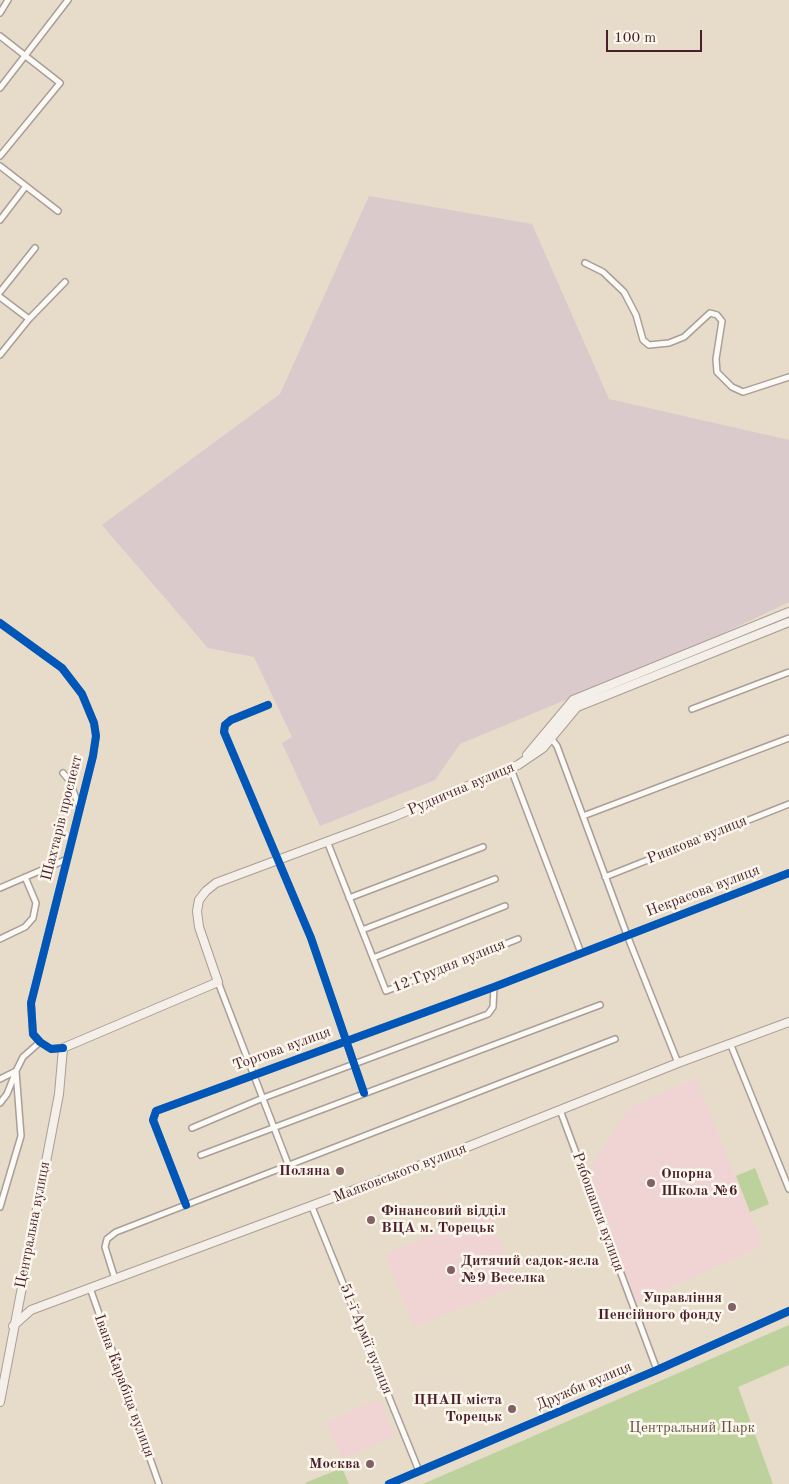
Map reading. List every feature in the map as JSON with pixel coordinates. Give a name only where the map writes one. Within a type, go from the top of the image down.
[{"type":"main road","points":[[514,767],[573,700],[789,612]]},
{"type":"main road","name":"Руднична вулиця","points":[[218,982],[199,927],[197,911],[199,900],[216,883],[393,818],[514,767],[543,748],[577,707],[789,622]]},
{"type":"main road","points":[[64,1048],[218,982]]},
{"type":"main road","name":"Маяковського вулиця","points":[[13,1326],[31,1310],[312,1207],[678,1063],[789,1022]]},
{"type":"main road","name":"Центральна вулиця","points":[[0,1402],[18,1298],[58,1094],[64,1048]]},
{"type":"main road","points":[[18,1298],[21,1304],[31,1310]]},
{"type":"street","points":[[0,12],[8,0]]},
{"type":"street","points":[[0,88],[68,0]]},
{"type":"street","points":[[0,36],[60,83],[0,156]]},
{"type":"street","points":[[0,166],[58,211]]},
{"type":"street","points":[[0,220],[26,186]]},
{"type":"street","points":[[0,292],[35,248]]},
{"type":"street","points":[[585,262],[604,272],[624,292],[636,315],[643,340],[649,345],[668,343],[684,338],[710,313],[717,315],[722,321],[716,358],[717,372],[732,387],[743,392],[789,377]]},
{"type":"street","points":[[0,355],[29,319],[65,282]]},
{"type":"street","points":[[0,296],[29,319]]},
{"type":"street","name":"Шахтарів проспект","points":[[0,623],[62,668],[90,708],[96,736],[31,1004],[33,1034],[40,1042]]},
{"type":"street","points":[[692,709],[789,672]]},
{"type":"street","points":[[268,705],[231,720],[225,724],[224,732],[311,938],[364,1093]]},
{"type":"street","points":[[551,738],[557,746],[627,935],[678,1063]]},
{"type":"street","points":[[583,816],[789,738]]},
{"type":"street","points":[[514,767],[581,953]]},
{"type":"street","points":[[63,773],[69,780],[79,806]]},
{"type":"street","name":"Ринкова вулиця","points":[[606,877],[789,804]]},
{"type":"street","name":"12 Грудня вулиця","points":[[327,841],[386,991],[518,939]]},
{"type":"street","points":[[349,898],[483,847]]},
{"type":"street","points":[[0,888],[65,860]]},
{"type":"street","name":"Некрасова вулиця","points":[[581,953],[789,873]]},
{"type":"street","points":[[0,939],[25,927],[33,918],[36,903],[25,877]]},
{"type":"street","points":[[362,930],[495,879]]},
{"type":"street","points":[[373,958],[505,906]]},
{"type":"street","name":"Торгова вулиця","points":[[186,1204],[153,1120],[156,1111],[494,987],[581,953]]},
{"type":"street","name":"Руднична вулиця","points":[[218,982],[255,1074],[288,1164]]},
{"type":"street","points":[[192,1128],[263,1098],[488,1014],[493,1007],[494,987]]},
{"type":"street","points":[[201,1155],[600,1006]]},
{"type":"street","points":[[115,1279],[105,1247],[107,1239],[116,1232],[615,1038]]},
{"type":"street","points":[[0,1103],[7,1094],[23,1057],[40,1042],[51,1049],[64,1048]]},
{"type":"street","points":[[730,1043],[789,1188]]},
{"type":"street","points":[[0,1079],[16,1071]]},
{"type":"street","points":[[0,1207],[21,1136],[16,1071]]},
{"type":"street","name":"Рябошапки вулиця","points":[[560,1110],[657,1370]]},
{"type":"street","name":"51-ї Армії вулиця","points":[[312,1207],[420,1471]]},
{"type":"street","name":"Івана Карабіца вулиця","points":[[90,1288],[159,1484]]},
{"type":"street","name":"Дружби вулиця","points":[[389,1484],[657,1370],[789,1311]]},
{"type":"shaded area","points":[[369,196],[532,224],[609,399],[789,440],[789,602],[709,640],[460,744],[435,780],[320,826],[282,743],[292,737],[254,657],[208,648],[102,525],[280,394]]},
{"type":"shaded area","points":[[696,1078],[761,1241],[755,1250],[632,1304],[587,1173],[630,1107]]},
{"type":"shaded area","name":"Дитячий садок-ясла №9 Веселка","points":[[489,1212],[518,1285],[414,1327],[385,1254]]},
{"type":"shaded area","points":[[380,1399],[395,1436],[342,1459],[326,1422]]},
{"type":"green space","points":[[755,1168],[769,1204],[750,1212],[736,1176]]},
{"type":"green space","name":"Центральний Парк","points":[[789,1325],[789,1365],[738,1387],[773,1484],[423,1484]]},
{"type":"green space","points":[[342,1468],[349,1484],[305,1483]]},
{"type":"cycle path","points":[[0,623],[62,668],[82,694],[94,723],[96,736],[93,756],[31,1003],[33,1034],[40,1042],[51,1049],[63,1048]]},
{"type":"cycle path","points":[[268,705],[231,720],[225,725],[224,732],[311,938],[364,1093]]},
{"type":"cycle path","points":[[186,1205],[153,1120],[156,1111],[494,987],[789,873]]},
{"type":"cycle path","points":[[389,1484],[657,1370],[789,1311]]},
{"type":"place","name":"Поляна","points":[[340,1171]]},
{"type":"place","name":"Опорна Школа №6","points":[[651,1183]]},
{"type":"place","name":"Фінансовий відділ ВЦА м. Торецьк","points":[[371,1220]]},
{"type":"place","name":"Дитячий садок-ясла №9 Веселка","points":[[451,1270]]},
{"type":"place","name":"Управління Пенсійного фонду","points":[[732,1307]]},
{"type":"place","name":"ЦНАП міста Торецьк","points":[[512,1409]]},
{"type":"place","name":"Москва","points":[[370,1464]]}]
